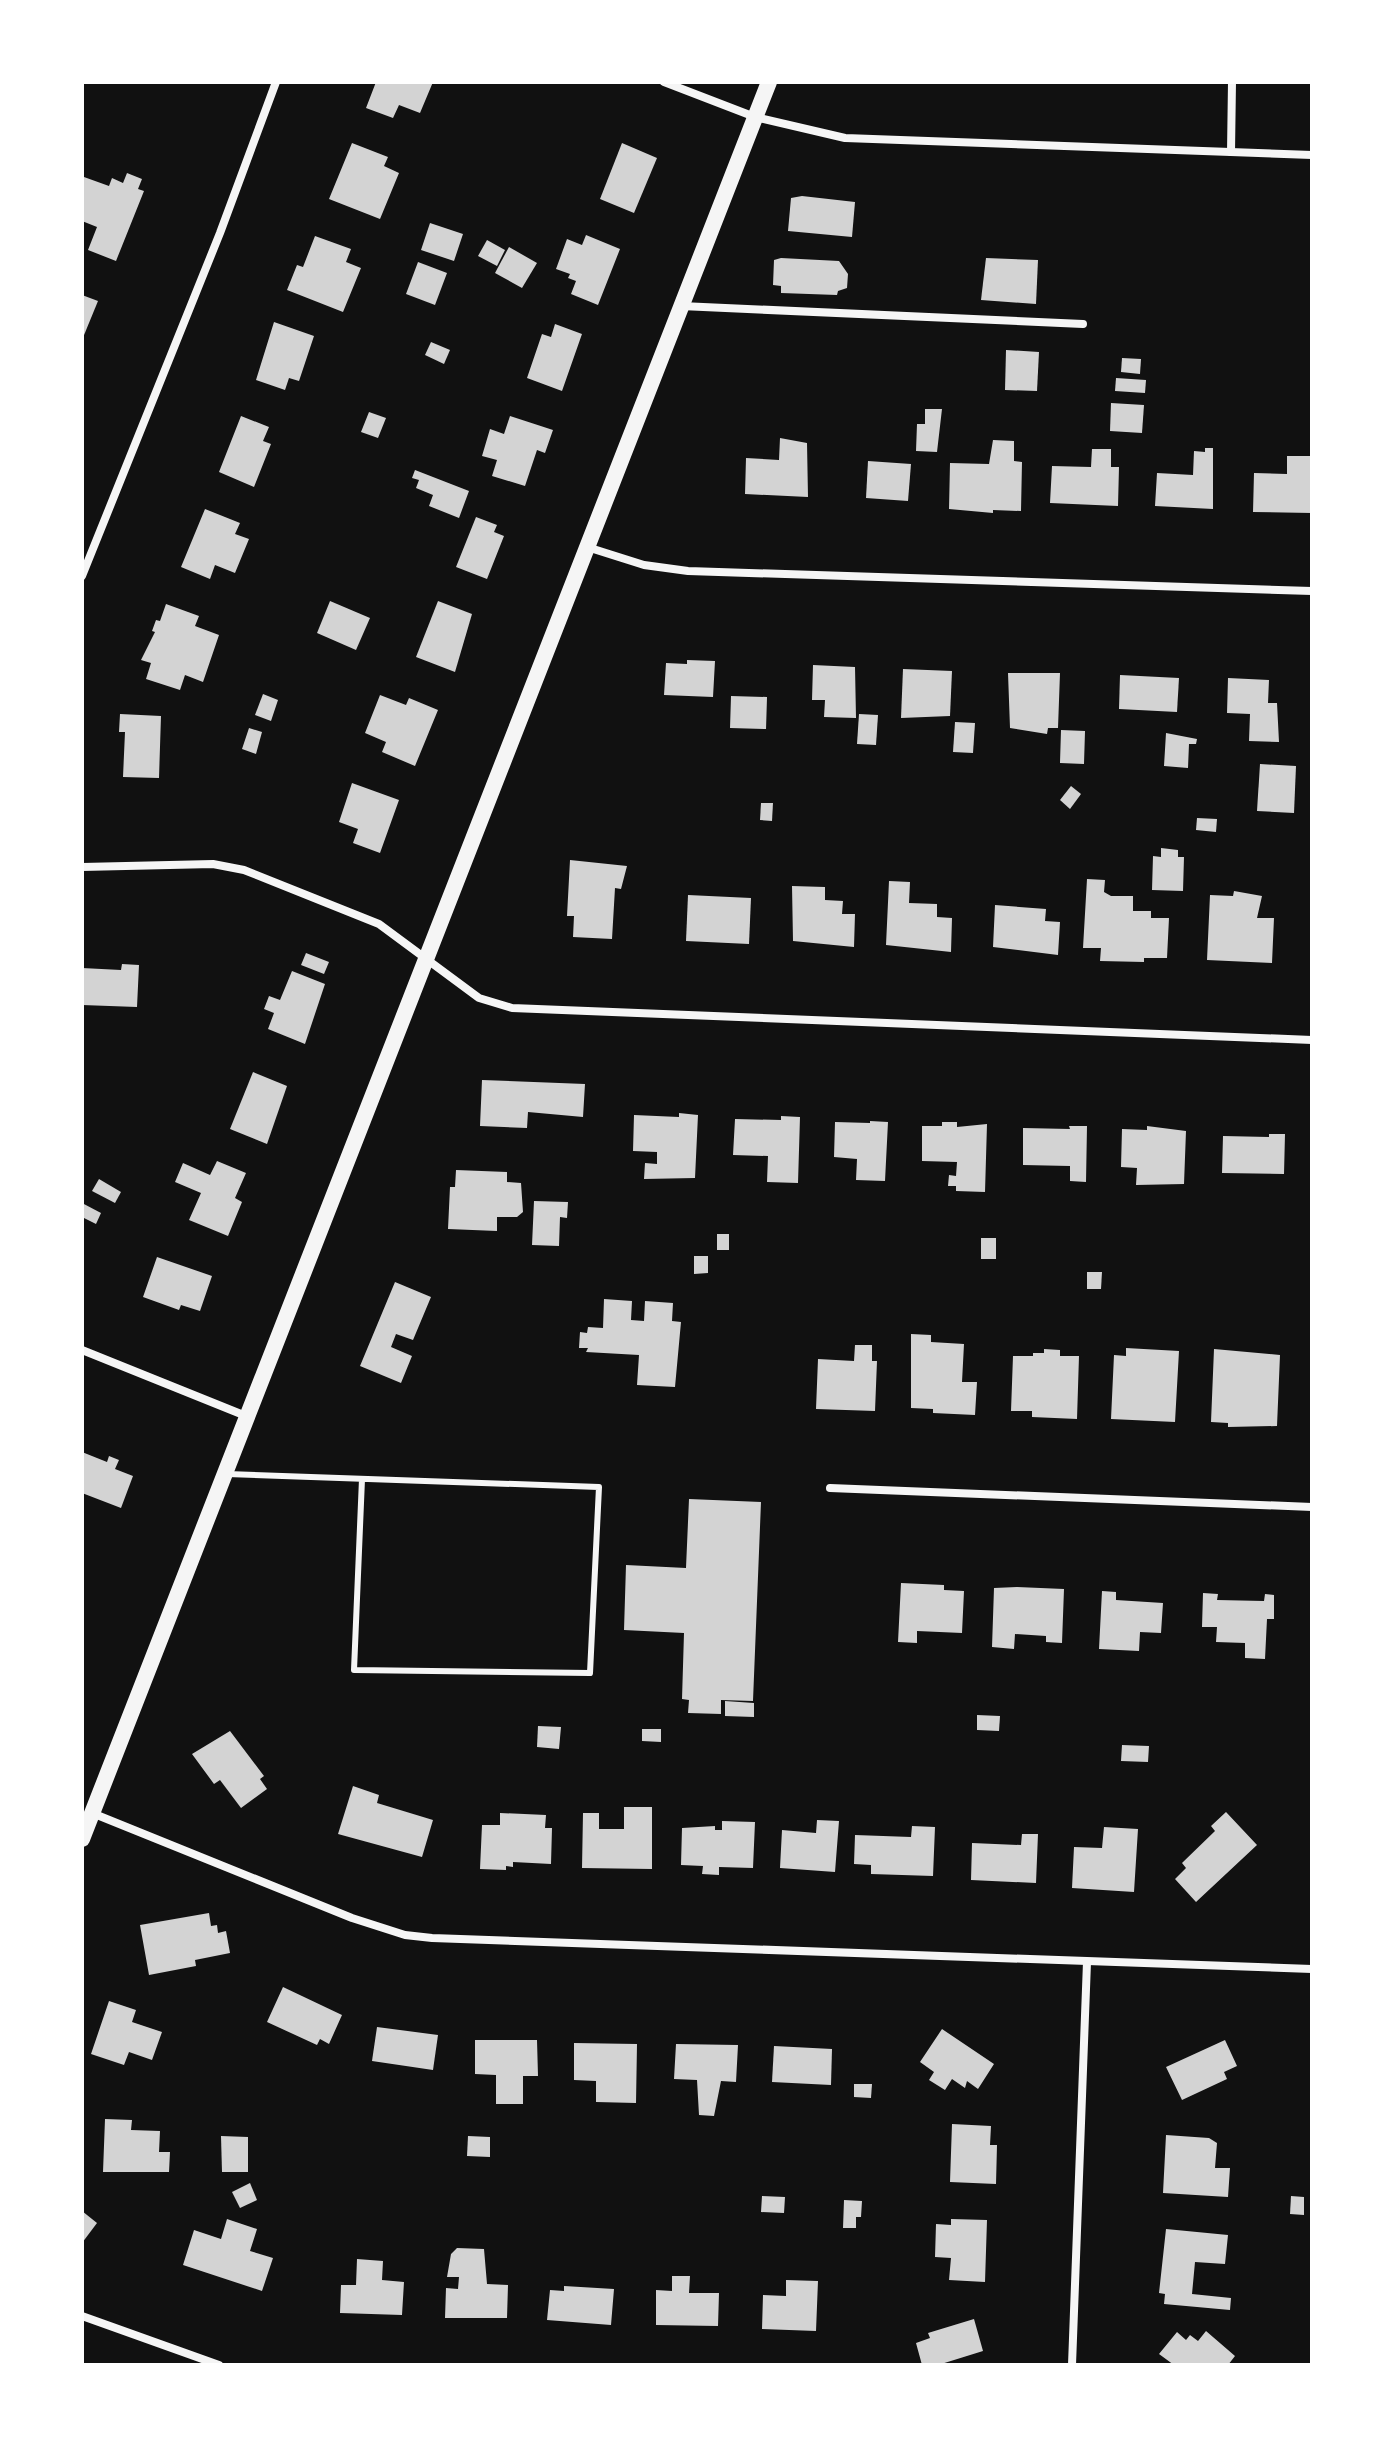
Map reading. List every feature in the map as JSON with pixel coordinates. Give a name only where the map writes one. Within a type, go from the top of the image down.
[{"type":"main road","points":[[82,1839],[769,82]]},
{"type":"street","points":[[82,576],[220,233],[276,82]]},
{"type":"street","points":[[664,82],[755,117],[845,138],[1312,155]]},
{"type":"street","points":[[1231,152],[1232,82]]},
{"type":"street","points":[[680,306],[1083,324]]},
{"type":"street","points":[[586,547],[644,565],[688,571],[1312,591]]},
{"type":"street","points":[[82,867],[230,866],[379,924],[479,998],[496,1005],[530,1011],[1312,1040]]},
{"type":"street","points":[[82,1350],[246,1416]]},
{"type":"street","points":[[830,1488],[1312,1507]]},
{"type":"street","points":[[92,1813],[352,1918],[405,1935],[461,1940],[1312,1969]]},
{"type":"street","points":[[1072,2365],[1087,1962]]},
{"type":"street","points":[[82,2316],[219,2365]]},
{"type":"lane","points":[[224,1474],[599,1487],[590,1673],[354,1670],[362,1479]]},
{"type":"building","points":[[376,82],[433,82],[420,113],[399,105],[393,118],[366,108]]},
{"type":"building","points":[[352,143],[388,157],[384,166],[399,173],[380,219],[329,199]]},
{"type":"building","points":[[622,143],[657,158],[634,213],[600,199]]},
{"type":"building","points":[[127,173],[142,179],[138,189],[144,191],[116,261],[88,250],[97,227],[82,221],[82,183],[84,177],[109,186],[112,178],[123,183]]},
{"type":"building","points":[[802,196],[855,202],[852,237],[788,231],[791,198]]},
{"type":"building","points":[[430,223],[463,234],[454,261],[421,250]]},
{"type":"building","points":[[586,235],[620,249],[598,305],[571,294],[576,281],[568,278],[570,274],[556,269],[567,239],[582,245]]},
{"type":"building","points":[[315,236],[351,249],[346,262],[361,268],[343,312],[287,290],[297,265],[303,267]]},
{"type":"building","points":[[487,240],[505,250],[497,266],[478,256]]},
{"type":"building","points":[[509,247],[537,263],[522,288],[495,273]]},
{"type":"building","points":[[986,258],[1038,260],[1036,304],[981,300]]},
{"type":"building","points":[[774,260],[839,261],[848,274],[847,288],[838,291],[837,295],[781,293],[781,286],[773,285]]},
{"type":"building","points":[[418,262],[447,273],[435,305],[406,294]]},
{"type":"building","points":[[82,295],[98,301],[82,340]]},
{"type":"building","points":[[274,322],[314,336],[299,381],[289,378],[285,390],[256,380]]},
{"type":"building","points":[[555,324],[582,334],[562,391],[527,378],[542,334],[551,337]]},
{"type":"building","points":[[431,342],[450,350],[444,364],[425,355]]},
{"type":"building","points":[[1006,350],[1039,352],[1037,391],[1005,390]]},
{"type":"building","points":[[1122,358],[1141,359],[1140,374],[1121,372]]},
{"type":"building","points":[[1116,378],[1146,380],[1145,393],[1115,391]]},
{"type":"building","points":[[1111,403],[1144,405],[1142,433],[1110,431]]},
{"type":"building","points":[[925,409],[942,409],[937,452],[916,451],[917,424],[925,424]]},
{"type":"building","points":[[369,412],[386,418],[378,438],[361,432]]},
{"type":"building","points":[[241,416],[269,427],[263,441],[271,444],[254,487],[219,472]]},
{"type":"building","points":[[510,416],[553,430],[545,453],[537,450],[525,486],[492,476],[497,460],[482,456],[490,429],[504,434]]},
{"type":"building","points":[[780,438],[807,443],[808,497],[745,494],[746,458],[779,460]]},
{"type":"building","points":[[993,440],[1014,441],[1014,461],[1022,462],[1021,511],[993,510],[993,513],[949,509],[950,463],[989,464]]},
{"type":"building","points":[[1205,448],[1213,448],[1213,509],[1155,506],[1157,473],[1193,475],[1194,451],[1205,452]]},
{"type":"building","points":[[1092,449],[1111,449],[1111,467],[1119,467],[1118,506],[1050,503],[1052,466],[1091,467]]},
{"type":"building","points":[[1287,456],[1311,456],[1312,513],[1253,512],[1254,473],[1287,474]]},
{"type":"building","points":[[868,461],[911,464],[908,501],[866,498]]},
{"type":"building","points":[[415,470],[469,491],[459,518],[429,506],[433,495],[416,488],[419,480],[412,478]]},
{"type":"building","points":[[205,509],[240,523],[235,534],[249,539],[235,573],[215,565],[210,579],[181,567]]},
{"type":"building","points":[[476,517],[497,525],[494,532],[504,536],[487,579],[456,567]]},
{"type":"building","points":[[330,601],[370,618],[356,650],[317,633]]},
{"type":"building","points":[[438,601],[472,614],[455,672],[416,657]]},
{"type":"building","points":[[166,604],[199,616],[195,626],[219,635],[203,682],[185,675],[180,690],[146,679],[151,663],[141,660],[155,632],[152,631],[156,620],[160,621]]},
{"type":"building","points":[[687,660],[715,661],[713,697],[664,695],[666,663],[687,664]]},
{"type":"building","points":[[813,665],[855,667],[856,718],[824,717],[825,700],[812,700]]},
{"type":"building","points":[[903,669],[952,671],[950,716],[901,718]]},
{"type":"building","points":[[1008,673],[1060,673],[1058,728],[1048,728],[1047,734],[1010,728]]},
{"type":"building","points":[[1120,675],[1179,678],[1177,712],[1119,709]]},
{"type":"building","points":[[1228,678],[1269,680],[1268,703],[1277,703],[1279,742],[1249,741],[1250,714],[1227,713]]},
{"type":"building","points":[[263,694],[278,700],[271,721],[255,715]]},
{"type":"building","points":[[380,695],[406,705],[409,698],[438,710],[415,766],[382,752],[386,742],[365,733]]},
{"type":"building","points":[[731,696],[767,697],[766,729],[730,728]]},
{"type":"building","points":[[120,714],[161,716],[159,778],[123,777],[125,732],[119,732]]},
{"type":"building","points":[[859,714],[878,715],[876,745],[857,744]]},
{"type":"building","points":[[955,722],[975,723],[973,753],[953,752]]},
{"type":"building","points":[[249,728],[262,732],[256,754],[242,749]]},
{"type":"building","points":[[1061,730],[1085,731],[1084,764],[1060,763]]},
{"type":"building","points":[[1166,733],[1197,739],[1196,744],[1189,744],[1188,768],[1164,766]]},
{"type":"building","points":[[1260,764],[1296,766],[1294,813],[1257,811]]},
{"type":"building","points":[[352,783],[399,800],[380,853],[353,843],[358,829],[339,822]]},
{"type":"building","points":[[1071,786],[1081,794],[1070,809],[1060,800]]},
{"type":"building","points":[[761,803],[773,803],[772,821],[760,820]]},
{"type":"building","points":[[1197,818],[1217,819],[1216,832],[1196,830]]},
{"type":"building","points":[[1161,848],[1178,850],[1178,857],[1184,857],[1183,891],[1152,890],[1153,856],[1161,857]]},
{"type":"building","points":[[570,860],[627,866],[621,889],[615,888],[612,939],[573,937],[574,916],[567,916]]},
{"type":"building","points":[[1087,879],[1105,880],[1104,892],[1111,896],[1133,896],[1133,911],[1151,911],[1151,918],[1169,918],[1167,958],[1144,958],[1144,962],[1100,961],[1101,948],[1083,948]]},
{"type":"building","points":[[889,881],[910,882],[909,903],[937,904],[937,917],[952,918],[951,952],[886,945]]},
{"type":"building","points":[[792,886],[825,887],[825,900],[843,901],[842,914],[855,914],[854,947],[793,941]]},
{"type":"building","points":[[1234,891],[1262,896],[1257,918],[1274,918],[1272,963],[1207,960],[1210,895],[1233,896]]},
{"type":"building","points":[[688,895],[751,898],[749,944],[686,941]]},
{"type":"building","points":[[995,905],[1046,909],[1045,921],[1060,922],[1058,955],[993,947]]},
{"type":"building","points":[[306,953],[329,962],[324,974],[301,965]]},
{"type":"building","points":[[122,964],[139,965],[137,1007],[82,1005],[82,968],[121,970]]},
{"type":"building","points":[[292,971],[325,984],[305,1044],[268,1029],[274,1013],[264,1009],[269,996],[280,1000]]},
{"type":"building","points":[[253,1072],[287,1086],[267,1144],[230,1129]]},
{"type":"building","points":[[482,1080],[585,1084],[583,1117],[528,1112],[527,1128],[480,1126]]},
{"type":"building","points":[[679,1113],[698,1115],[695,1178],[644,1179],[645,1163],[657,1164],[657,1152],[633,1151],[634,1115],[679,1117]]},
{"type":"building","points":[[781,1116],[800,1117],[798,1183],[767,1182],[768,1156],[733,1155],[735,1119],[781,1120]]},
{"type":"building","points":[[835,1122],[888,1122],[885,1181],[856,1180],[857,1159],[834,1157]]},
{"type":"building","points":[[942,1122],[957,1122],[957,1127],[987,1124],[985,1192],[956,1191],[956,1186],[948,1186],[949,1175],[956,1176],[957,1162],[922,1161],[922,1126],[942,1126]]},
{"type":"building","points":[[1069,1126],[1087,1126],[1086,1182],[1070,1181],[1070,1166],[1023,1165],[1023,1128],[1070,1129]]},
{"type":"building","points":[[1147,1126],[1186,1131],[1184,1184],[1136,1185],[1137,1168],[1121,1167],[1122,1129],[1147,1130]]},
{"type":"building","points":[[1269,1134],[1285,1134],[1284,1174],[1222,1173],[1223,1136],[1269,1137]]},
{"type":"building","points":[[217,1161],[246,1173],[235,1198],[242,1202],[228,1236],[189,1220],[201,1193],[175,1182],[183,1163],[210,1175]]},
{"type":"building","points":[[456,1170],[507,1172],[507,1182],[521,1183],[523,1212],[517,1217],[497,1217],[497,1231],[448,1229],[450,1187],[455,1187]]},
{"type":"building","points":[[99,1179],[121,1192],[115,1203],[92,1191]]},
{"type":"building","points":[[534,1201],[568,1202],[567,1218],[560,1217],[559,1246],[532,1245]]},
{"type":"building","points":[[82,1203],[101,1213],[96,1224],[82,1217]]},
{"type":"building","points":[[717,1234],[729,1234],[729,1250],[717,1250]]},
{"type":"building","points":[[981,1238],[996,1238],[996,1259],[981,1259]]},
{"type":"building","points":[[694,1256],[708,1256],[708,1273],[694,1274]]},
{"type":"building","points":[[157,1257],[212,1276],[200,1311],[181,1305],[179,1310],[143,1297]]},
{"type":"building","points":[[1087,1272],[1102,1272],[1101,1289],[1087,1289]]},
{"type":"building","points":[[395,1282],[431,1297],[413,1340],[396,1334],[391,1347],[412,1356],[401,1383],[360,1366]]},
{"type":"building","points":[[604,1299],[632,1301],[631,1320],[644,1321],[645,1301],[673,1303],[672,1321],[681,1322],[675,1387],[637,1385],[639,1355],[586,1352],[588,1348],[579,1348],[580,1332],[587,1333],[588,1327],[603,1328]]},
{"type":"building","points":[[911,1334],[931,1335],[931,1342],[964,1344],[962,1382],[977,1382],[975,1415],[933,1413],[933,1409],[911,1408]]},
{"type":"building","points":[[855,1345],[872,1345],[872,1361],[877,1361],[875,1411],[816,1409],[818,1359],[854,1361]]},
{"type":"building","points":[[1126,1348],[1179,1351],[1175,1422],[1111,1419],[1114,1355],[1126,1356]]},
{"type":"building","points":[[1044,1349],[1060,1350],[1060,1356],[1079,1356],[1077,1419],[1032,1417],[1032,1411],[1011,1411],[1013,1356],[1033,1356],[1033,1353],[1044,1353]]},
{"type":"building","points":[[1214,1349],[1280,1355],[1277,1426],[1228,1427],[1228,1423],[1211,1422]]},
{"type":"building","points":[[82,1452],[107,1462],[109,1456],[119,1460],[115,1469],[133,1476],[121,1508],[82,1493]]},
{"type":"building","points":[[689,1499],[761,1502],[753,1701],[721,1700],[721,1714],[688,1713],[689,1700],[682,1699],[684,1633],[624,1630],[626,1565],[686,1568]]},
{"type":"building","points":[[901,1583],[944,1585],[944,1590],[964,1591],[962,1633],[917,1631],[917,1643],[898,1642]]},
{"type":"building","points":[[994,1588],[1064,1589],[1062,1643],[1046,1642],[1046,1636],[1015,1634],[1014,1649],[992,1647]]},
{"type":"building","points":[[1102,1591],[1116,1592],[1116,1600],[1163,1603],[1161,1633],[1140,1632],[1139,1651],[1099,1649]]},
{"type":"building","points":[[1203,1593],[1218,1594],[1217,1600],[1264,1601],[1265,1594],[1274,1595],[1274,1619],[1267,1619],[1265,1659],[1245,1658],[1245,1643],[1216,1642],[1217,1627],[1202,1627]]},
{"type":"building","points":[[725,1701],[754,1703],[754,1717],[725,1716]]},
{"type":"building","points":[[977,1715],[1000,1716],[999,1731],[977,1730]]},
{"type":"building","points":[[538,1726],[561,1727],[559,1749],[537,1747]]},
{"type":"building","points":[[642,1729],[661,1729],[661,1742],[642,1741]]},
{"type":"building","points":[[230,1731],[264,1776],[260,1779],[267,1789],[241,1808],[220,1780],[214,1784],[192,1754]]},
{"type":"building","points":[[1122,1745],[1149,1746],[1148,1762],[1121,1761]]},
{"type":"building","points":[[353,1786],[379,1795],[377,1803],[433,1820],[422,1857],[338,1834]]},
{"type":"building","points":[[624,1807],[652,1807],[652,1869],[582,1868],[583,1813],[599,1813],[599,1829],[624,1829]]},
{"type":"building","points":[[1226,1812],[1257,1845],[1196,1902],[1175,1879],[1186,1868],[1182,1863],[1215,1831],[1211,1826]]},
{"type":"building","points":[[500,1813],[546,1815],[545,1828],[552,1828],[551,1864],[513,1862],[513,1867],[506,1866],[506,1870],[480,1869],[482,1825],[500,1825]]},
{"type":"building","points":[[817,1820],[839,1821],[835,1872],[780,1868],[782,1830],[816,1833]]},
{"type":"building","points":[[722,1821],[755,1822],[753,1868],[719,1867],[719,1875],[702,1874],[703,1866],[681,1865],[682,1828],[715,1826],[715,1830],[722,1830]]},
{"type":"building","points":[[912,1826],[935,1827],[933,1876],[871,1874],[871,1865],[854,1864],[855,1835],[911,1837]]},
{"type":"building","points":[[1104,1827],[1138,1829],[1134,1892],[1072,1888],[1074,1847],[1102,1848]]},
{"type":"building","points":[[1022,1834],[1038,1834],[1036,1883],[971,1880],[972,1843],[1021,1845]]},
{"type":"building","points":[[209,1913],[211,1926],[217,1925],[218,1933],[226,1931],[230,1953],[195,1960],[196,1966],[149,1975],[140,1925]]},
{"type":"building","points":[[283,1987],[342,2015],[329,2044],[320,2039],[317,2045],[267,2022]]},
{"type":"building","points":[[109,2001],[136,2010],[132,2022],[162,2032],[152,2060],[129,2052],[124,2065],[91,2054]]},
{"type":"building","points":[[377,2027],[438,2035],[433,2070],[372,2061]]},
{"type":"building","points":[[942,2029],[994,2064],[978,2089],[967,2081],[965,2088],[952,2079],[945,2090],[929,2080],[934,2072],[920,2062]]},
{"type":"building","points":[[475,2040],[537,2040],[538,2076],[523,2076],[523,2104],[496,2104],[496,2075],[475,2074]]},
{"type":"building","points":[[1225,2040],[1237,2066],[1224,2072],[1227,2079],[1182,2100],[1166,2067]]},
{"type":"building","points":[[574,2043],[637,2044],[636,2103],[596,2102],[596,2081],[574,2080]]},
{"type":"building","points":[[676,2044],[738,2045],[736,2082],[721,2081],[714,2116],[699,2115],[697,2080],[674,2079]]},
{"type":"building","points":[[774,2046],[832,2049],[831,2085],[772,2082]]},
{"type":"building","points":[[854,2084],[872,2084],[871,2098],[854,2097]]},
{"type":"building","points":[[105,2119],[132,2120],[131,2130],[160,2131],[159,2152],[170,2152],[169,2172],[103,2172]]},
{"type":"building","points":[[952,2124],[991,2126],[990,2145],[997,2145],[996,2184],[950,2182]]},
{"type":"building","points":[[1166,2135],[1209,2138],[1217,2143],[1215,2168],[1230,2168],[1228,2197],[1163,2193]]},
{"type":"building","points":[[221,2136],[248,2137],[248,2172],[222,2172]]},
{"type":"building","points":[[468,2136],[490,2137],[490,2157],[467,2156]]},
{"type":"building","points":[[250,2183],[257,2200],[240,2208],[232,2192]]},
{"type":"building","points":[[762,2196],[785,2197],[784,2213],[761,2212]]},
{"type":"building","points":[[1291,2196],[1304,2197],[1304,2215],[1290,2214]]},
{"type":"building","points":[[844,2200],[862,2201],[861,2217],[856,2217],[856,2228],[843,2228]]},
{"type":"building","points":[[82,2211],[97,2223],[82,2243]]},
{"type":"building","points":[[227,2219],[257,2229],[250,2251],[273,2258],[262,2291],[183,2265],[194,2230],[221,2239]]},
{"type":"building","points":[[951,2219],[987,2220],[985,2282],[949,2280],[951,2258],[935,2257],[936,2224],[951,2225]]},
{"type":"building","points":[[1166,2229],[1228,2235],[1225,2264],[1195,2262],[1192,2294],[1231,2298],[1230,2310],[1164,2304],[1165,2294],[1159,2293]]},
{"type":"building","points":[[457,2248],[484,2249],[487,2284],[508,2285],[507,2318],[445,2318],[446,2288],[458,2289],[459,2277],[447,2277],[451,2254]]},
{"type":"building","points":[[357,2259],[383,2261],[382,2280],[404,2282],[402,2315],[340,2313],[341,2285],[356,2285]]},
{"type":"building","points":[[672,2276],[690,2276],[689,2293],[719,2293],[718,2326],[656,2325],[656,2290],[672,2291]]},
{"type":"building","points":[[786,2280],[818,2281],[816,2331],[762,2329],[763,2295],[786,2296]]},
{"type":"building","points":[[564,2286],[614,2289],[611,2325],[547,2320],[550,2290],[564,2291]]},
{"type":"building","points":[[974,2319],[983,2351],[938,2365],[922,2365],[916,2343],[930,2338],[928,2333]]},
{"type":"building","points":[[1206,2331],[1235,2356],[1228,2365],[1174,2365],[1159,2354],[1177,2332],[1186,2340],[1190,2335],[1198,2341]]}]
